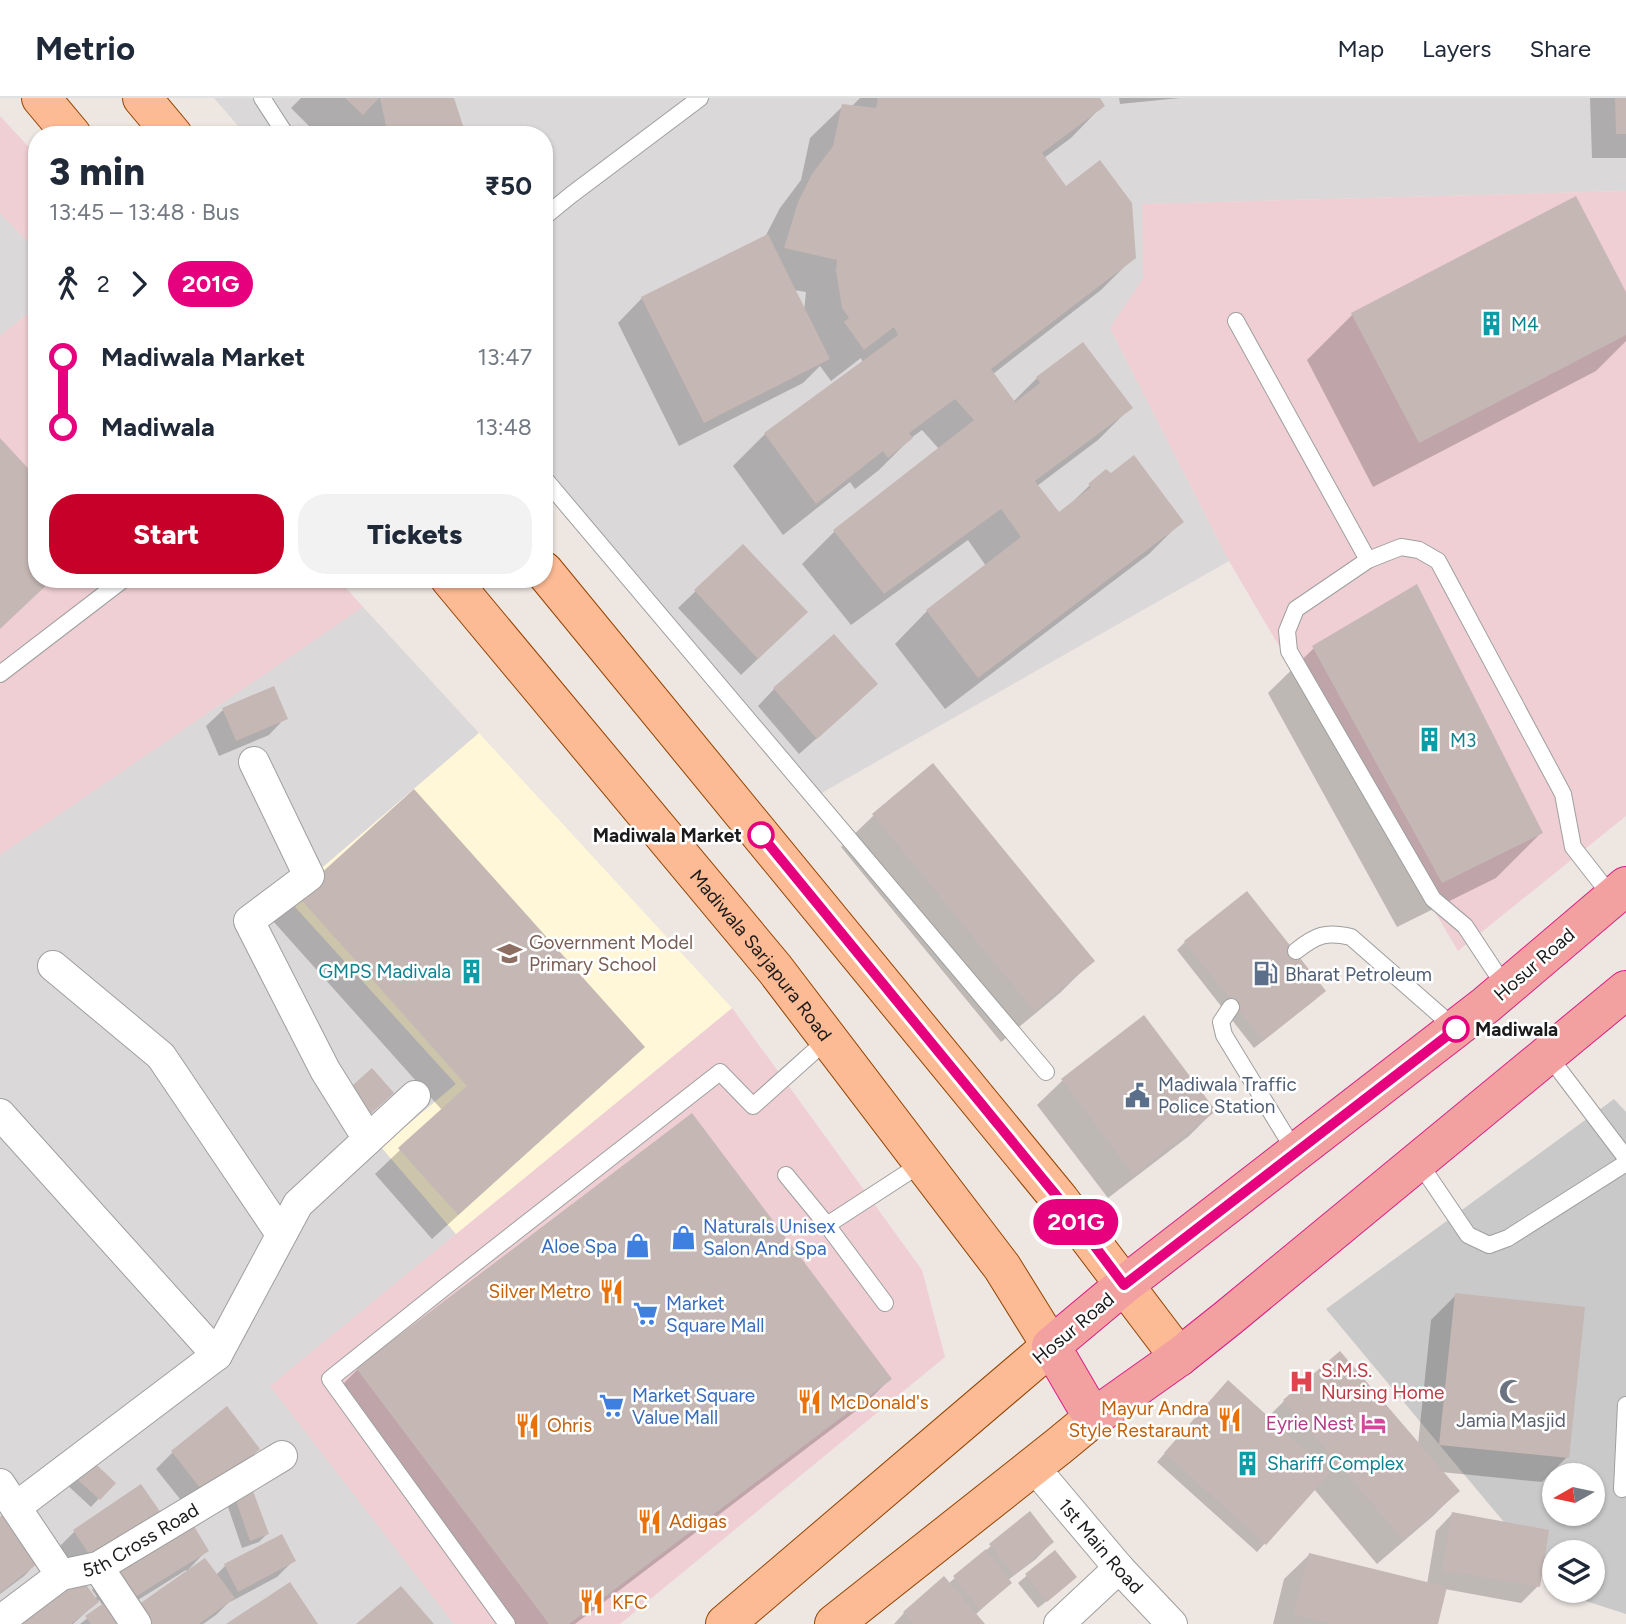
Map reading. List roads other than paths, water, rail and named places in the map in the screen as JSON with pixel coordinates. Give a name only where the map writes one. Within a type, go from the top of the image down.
[{"type":"highway","name":"Hosur Road","points":[[1051,1346],[1124,1285],[1456,1029],[1619,891]]},
{"type":"highway","points":[[1051,1346],[1093,1418],[1179,1357],[1626,990]]},
{"type":"main road","points":[[41,98],[64,126]]},
{"type":"main road","points":[[142,98],[165,126]]},
{"type":"main road","points":[[553,582],[1060,1200],[1179,1357]]},
{"type":"main road","name":"Madiwala Sarjapura Road","points":[[458,588],[775,969],[1002,1267],[1051,1346]]},
{"type":"main road","name":"Hosur Road","points":[[725,1624],[1051,1346]]},
{"type":"main road","points":[[850,1619],[1093,1418]]},
{"type":"street","points":[[254,762],[309,876],[249,921],[325,1070],[368,1139]]},
{"type":"street","points":[[53,966],[161,1056],[281,1234]]},
{"type":"street","points":[[61,1575],[8,1495],[216,1356],[298,1204],[415,1096]]},
{"type":"street","points":[[0,1114],[216,1356]]},
{"type":"street","name":"5th Cross Road","points":[[0,1620],[61,1575],[98,1567],[282,1456]]},
{"type":"street","name":"1st Main Road","points":[[1033,1466],[1119,1568],[1172,1624]]},
{"type":"street","points":[[98,1567],[136,1624]]},
{"type":"street","points":[[1059,1624],[1119,1568]]},
{"type":"lane","points":[[262,98],[280,126]]},
{"type":"lane","points":[[553,210],[700,98]]},
{"type":"lane","points":[[1236,321],[1368,560]]},
{"type":"lane","points":[[553,489],[1046,1072]]},
{"type":"lane","points":[[1506,988],[1465,926],[1433,899],[1289,651],[1287,631],[1296,609],[1368,560],[1401,547],[1419,550],[1438,561],[1563,794],[1573,847],[1619,891]]},
{"type":"lane","points":[[0,674],[112,588]]},
{"type":"lane","points":[[1296,951],[1311,939],[1323,934],[1337,933],[1351,937],[1456,1029]]},
{"type":"lane","points":[[1231,1007],[1221,1022],[1223,1035],[1296,1153]]},
{"type":"lane","points":[[507,1624],[330,1379],[720,1072],[753,1106],[829,1038]]},
{"type":"lane","points":[[1418,1161],[1468,1235],[1489,1245],[1508,1238],[1626,1160],[1548,1055]]},
{"type":"lane","points":[[827,1225],[924,1162]]},
{"type":"lane","points":[[786,1175],[885,1303]]},
{"type":"lane","points":[[1622,1489],[1626,1405]]},
{"type":"place","name":"M4","points":[[1491,324]]},
{"type":"place","name":"M3","points":[[1430,740]]},
{"type":"place","name":"Madiwala Market","points":[[761,835]]},
{"type":"place","name":"Government Model Primary School","points":[[509,953]]},
{"type":"place","name":"GMPS Madivala","points":[[471,971]]},
{"type":"place","name":"Bharat Petroleum","points":[[1265,974]]},
{"type":"place","name":"Madiwala","points":[[1456,1029]]},
{"type":"place","name":"Madiwala Traffic Police Station","points":[[1138,1095]]},
{"type":"place","name":"Naturals Unisex Salon And Spa","points":[[683,1237]]},
{"type":"place","name":"Aloe Spa","points":[[637,1246]]},
{"type":"place","name":"Silver Metro","points":[[611,1291]]},
{"type":"place","name":"Market Square Mall","points":[[646,1314]]},
{"type":"place","name":"S.M.S. Nursing Home","points":[[1301,1381]]},
{"type":"place","name":"Jamia Masjid","points":[[1511,1392]]},
{"type":"place","name":"McDonald's","points":[[810,1402]]},
{"type":"place","name":"Market Square Value Mall","points":[[612,1406]]},
{"type":"place","name":"Mayur Andra Style Restaraunt","points":[[1229,1419]]},
{"type":"place","name":"Eyrie Nest","points":[[1374,1423]]},
{"type":"place","name":"Ohris","points":[[527,1425]]},
{"type":"place","name":"Shariff Complex","points":[[1247,1463]]},
{"type":"place","name":"Adigas","points":[[649,1521]]},
{"type":"place","name":"KFC","points":[[592,1602]]}]
